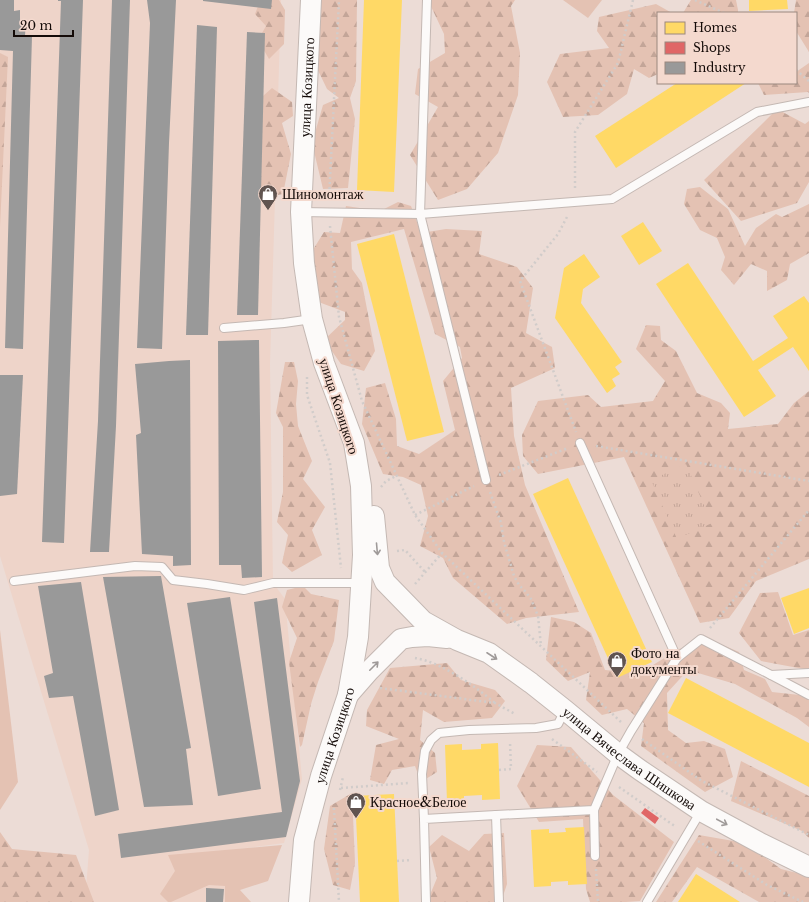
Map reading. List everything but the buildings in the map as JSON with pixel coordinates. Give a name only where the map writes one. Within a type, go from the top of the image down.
[{"type":"street","name":"улица Козицкого","points":[[299,902],[304,840],[321,776],[348,696],[358,637],[363,555],[361,486],[354,443],[324,363],[312,319],[304,263],[301,212],[311,0]]},
{"type":"street","points":[[354,443],[373,505],[379,568],[385,582],[422,621],[457,640]]},
{"type":"street","points":[[348,696],[369,671],[401,639],[412,636],[428,636],[457,640]]},
{"type":"street","name":"улица Вячеслава Шишкова","points":[[457,640],[489,654],[531,683],[618,754],[701,811],[762,844],[809,867]]},
{"type":"lane","points":[[427,0],[420,214],[486,480]]},
{"type":"lane","points":[[301,212],[420,214],[612,200],[757,112],[809,102]]},
{"type":"lane","points":[[224,328],[312,319]]},
{"type":"lane","points":[[580,443],[677,658]]},
{"type":"lane","points":[[14,581],[136,566],[162,567],[173,580],[244,590],[273,583],[361,583]]},
{"type":"lane","points":[[595,856],[594,810],[618,754],[677,658],[701,639],[809,695]]},
{"type":"lane","points":[[771,675],[809,673]]},
{"type":"lane","points":[[426,902],[422,774],[425,751],[431,740],[439,733],[468,730],[536,728],[558,724],[565,710]]},
{"type":"lane","points":[[424,818],[594,810]]},
{"type":"lane","points":[[647,902],[701,811]]},
{"type":"lane","points":[[496,815],[499,902]]},
{"type":"path","points":[[339,0],[329,213],[339,317],[362,401],[415,515],[442,553],[631,731],[702,781],[809,834]]},
{"type":"path","points":[[580,443],[520,280],[558,234],[575,202],[576,132],[618,63],[633,0]]},
{"type":"path","points":[[696,0],[722,12]]},
{"type":"path","points":[[797,71],[809,80]]},
{"type":"path","points":[[486,480],[500,523],[514,576],[519,585],[531,599],[538,616],[541,647]]},
{"type":"path","points":[[701,639],[809,510]]},
{"type":"path","points":[[395,552],[405,550],[425,572]]},
{"type":"path","points":[[411,589],[442,553]]},
{"type":"path","points":[[409,658],[424,660],[440,666],[470,684],[495,704],[521,717],[687,834],[767,885],[803,902]]},
{"type":"path","points":[[379,688],[495,704]]},
{"type":"path","points":[[499,770],[511,769],[509,729]]},
{"type":"path","points":[[338,795],[345,772]]},
{"type":"path","points":[[340,788],[422,783]]},
{"type":"path","points":[[336,802],[334,809],[339,902]]},
{"type":"path","points":[[595,856],[598,902]]},
{"type":"shaded area","points":[[0,0],[281,0],[270,364],[273,583],[285,599],[302,779],[284,843],[230,850],[228,902],[85,902],[89,850],[0,556]]},
{"type":"green space","points":[[279,0],[285,10],[284,44],[269,59],[258,40],[266,26],[255,14],[260,1]]},
{"type":"green space","points":[[317,0],[357,0],[356,81],[350,98],[355,119],[348,188],[323,189],[312,143],[323,105],[339,98],[327,89],[313,60]]},
{"type":"green space","points":[[428,0],[515,0],[511,6],[520,53],[518,95],[498,153],[467,189],[438,200],[410,155],[438,107],[415,94],[418,69],[445,53],[444,34]]},
{"type":"green space","points":[[563,0],[602,0],[588,18]]},
{"type":"green space","points":[[691,0],[736,0],[738,10],[738,12],[684,12]]},
{"type":"green space","points":[[796,0],[809,0],[809,52],[797,33],[797,12],[794,12]]},
{"type":"green space","points":[[656,4],[670,12],[657,12],[657,74],[649,78],[634,69],[627,94],[598,115],[563,117],[547,82],[560,54],[609,48],[597,31],[599,17]]},
{"type":"green space","points":[[0,53],[8,57],[0,227]]},
{"type":"green space","points":[[809,63],[809,93],[764,95],[758,84],[797,84],[797,71]]},
{"type":"green space","points":[[272,88],[292,102],[293,116],[282,123],[291,154],[283,194],[267,197],[253,177],[253,105]]},
{"type":"green space","points":[[777,109],[805,124],[809,121],[809,182],[797,203],[741,221],[704,180]]},
{"type":"green space","points":[[700,187],[728,209],[745,246],[756,228],[776,214],[782,217],[809,204],[809,253],[790,264],[787,280],[767,291],[767,271],[751,264],[734,285],[721,270],[725,257],[717,238],[700,230],[684,204],[687,189]]},
{"type":"green space","points":[[398,202],[411,206],[421,233],[446,229],[482,231],[479,254],[517,267],[533,288],[526,333],[552,347],[555,368],[511,388],[514,436],[525,485],[579,612],[526,618],[507,624],[453,578],[443,558],[420,546],[428,516],[421,485],[403,477],[383,474],[362,424],[366,388],[385,383],[396,419],[397,446],[419,454],[455,430],[443,381],[462,358],[460,347],[435,334],[404,229],[351,242],[352,269],[362,283],[375,351],[364,371],[341,364],[324,340],[345,320],[345,312],[316,301],[311,253],[324,232],[340,233],[346,206],[380,211]]},
{"type":"green space","points":[[646,325],[660,326],[661,340],[676,351],[697,393],[721,403],[730,413],[728,429],[778,424],[794,403],[809,391],[809,559],[756,581],[729,618],[700,623],[624,457],[538,474],[523,456],[522,435],[538,401],[588,395],[601,407],[653,401],[665,381],[636,349]]},
{"type":"green space","points":[[285,362],[294,362],[298,381],[296,404],[298,426],[312,461],[303,479],[325,507],[312,530],[322,555],[292,572],[282,563],[288,535],[277,522],[283,492],[283,427],[276,413]]},
{"type":"green space","points":[[686,464],[712,523],[677,539],[651,480]]},
{"type":"green space","points":[[303,586],[311,594],[339,600],[334,641],[318,682],[311,704],[302,745],[300,747],[289,662],[297,638],[282,607],[287,590]]},
{"type":"green space","points":[[778,592],[793,635],[809,630],[809,670],[761,661],[739,633],[760,593]]},
{"type":"green space","points":[[551,617],[574,622],[591,633],[605,670],[640,673],[679,649],[711,640],[739,652],[744,670],[765,679],[772,692],[809,696],[809,727],[797,718],[735,684],[688,670],[667,693],[668,730],[686,743],[704,741],[725,749],[733,777],[705,792],[641,746],[644,723],[627,709],[602,715],[586,700],[590,672],[568,681],[546,660]]},
{"type":"green space","points":[[0,630],[18,782],[0,810]]},
{"type":"green space","points":[[447,663],[461,680],[495,690],[505,701],[492,718],[444,722],[423,710],[420,740],[435,753],[437,772],[421,782],[415,766],[392,770],[384,784],[370,780],[376,745],[399,739],[366,726],[367,710],[390,668]]},
{"type":"green space","points":[[537,745],[571,747],[613,795],[674,842],[640,901],[590,902],[586,889],[583,819],[539,822],[517,786]]},
{"type":"green space","points":[[741,761],[809,796],[809,838],[802,831],[731,801]]},
{"type":"green space","points":[[352,793],[355,863],[350,890],[333,885],[324,849],[330,806]]},
{"type":"green space","points":[[0,832],[12,849],[76,855],[94,902],[0,902]]},
{"type":"green space","points":[[504,833],[507,884],[501,902],[427,902],[437,878],[429,847],[442,835],[469,851],[484,834]]},
{"type":"green space","points":[[699,835],[745,843],[781,869],[809,876],[809,902],[759,902],[697,867],[672,902],[656,902]]},
{"type":"green space","points":[[282,845],[268,881],[240,890],[251,902],[225,902],[225,886],[209,885],[171,902],[168,902],[160,894],[175,871],[168,855]]},
{"type":"place","name":"Шиномонтаж","points":[[268,211]]},
{"type":"place","name":"Фото на документы","points":[[617,678]]},
{"type":"place","name":"Красное&Белое","points":[[356,819]]}]
